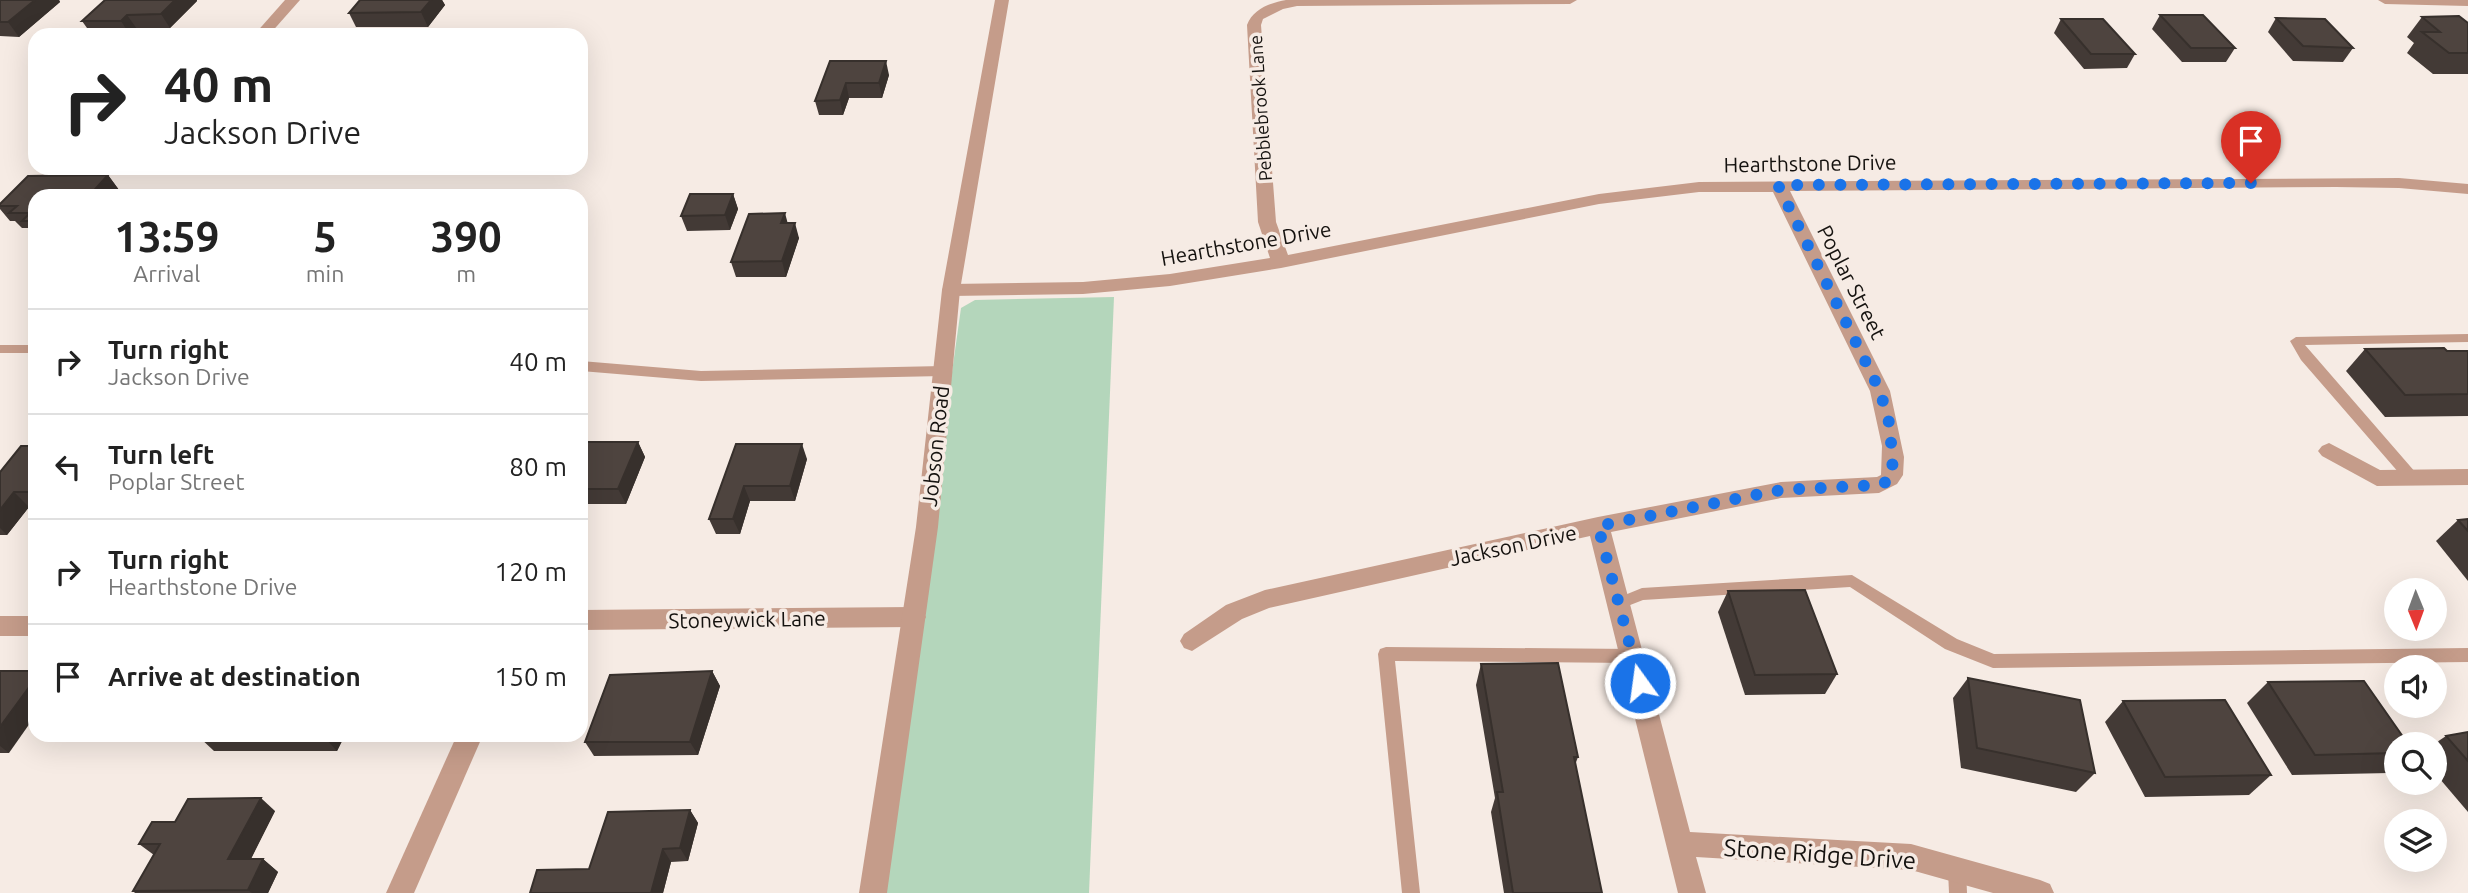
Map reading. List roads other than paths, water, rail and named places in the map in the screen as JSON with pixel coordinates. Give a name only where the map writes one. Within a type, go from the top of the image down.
[{"type":"street","points":[[267,28],[293,0]]},
{"type":"street","name":"Jobson Road","points":[[873,893],[927,527],[951,290],[1002,0]]},
{"type":"street","name":"Pebblebrook Lane","points":[[1281,262],[1267,222],[1254,25],[1257,17],[1278,6],[1297,2],[1570,0]]},
{"type":"street","points":[[2385,0],[2462,2],[2468,12]]},
{"type":"street","name":"Hearthstone Drive","points":[[951,290],[1129,285],[1281,262],[1653,191],[1778,185],[2336,182],[2468,189]]},
{"type":"street","name":"Poplar Street","points":[[1778,185],[1880,391],[1890,426],[1893,456],[1893,474],[1888,481]]},
{"type":"street","points":[[2329,451],[2376,478],[2468,477]]},
{"type":"street","name":"Jackson Drive","points":[[1192,640],[1234,612],[1265,599],[1598,526],[1781,490],[1879,485],[1888,481]]},
{"type":"street","points":[[1598,526],[1620,603],[1692,893]]},
{"type":"street","name":"Stoneywick Lane","points":[[588,620],[914,617]]},
{"type":"street","points":[[0,626],[28,626]]},
{"type":"street","points":[[400,893],[467,742]]},
{"type":"street","name":"Stone Ridge Drive","points":[[1680,844],[1912,857],[1957,881],[2040,893]]},
{"type":"lane","points":[[2411,477],[2306,357],[2296,341],[2468,338]]},
{"type":"lane","points":[[0,349],[28,349]]},
{"type":"lane","points":[[588,367],[701,376],[943,372]]},
{"type":"lane","points":[[1620,603],[1642,594],[1853,580],[1951,644],[1993,661],[2468,655]]},
{"type":"lane","points":[[1411,893],[1386,654],[1633,656]]}]
